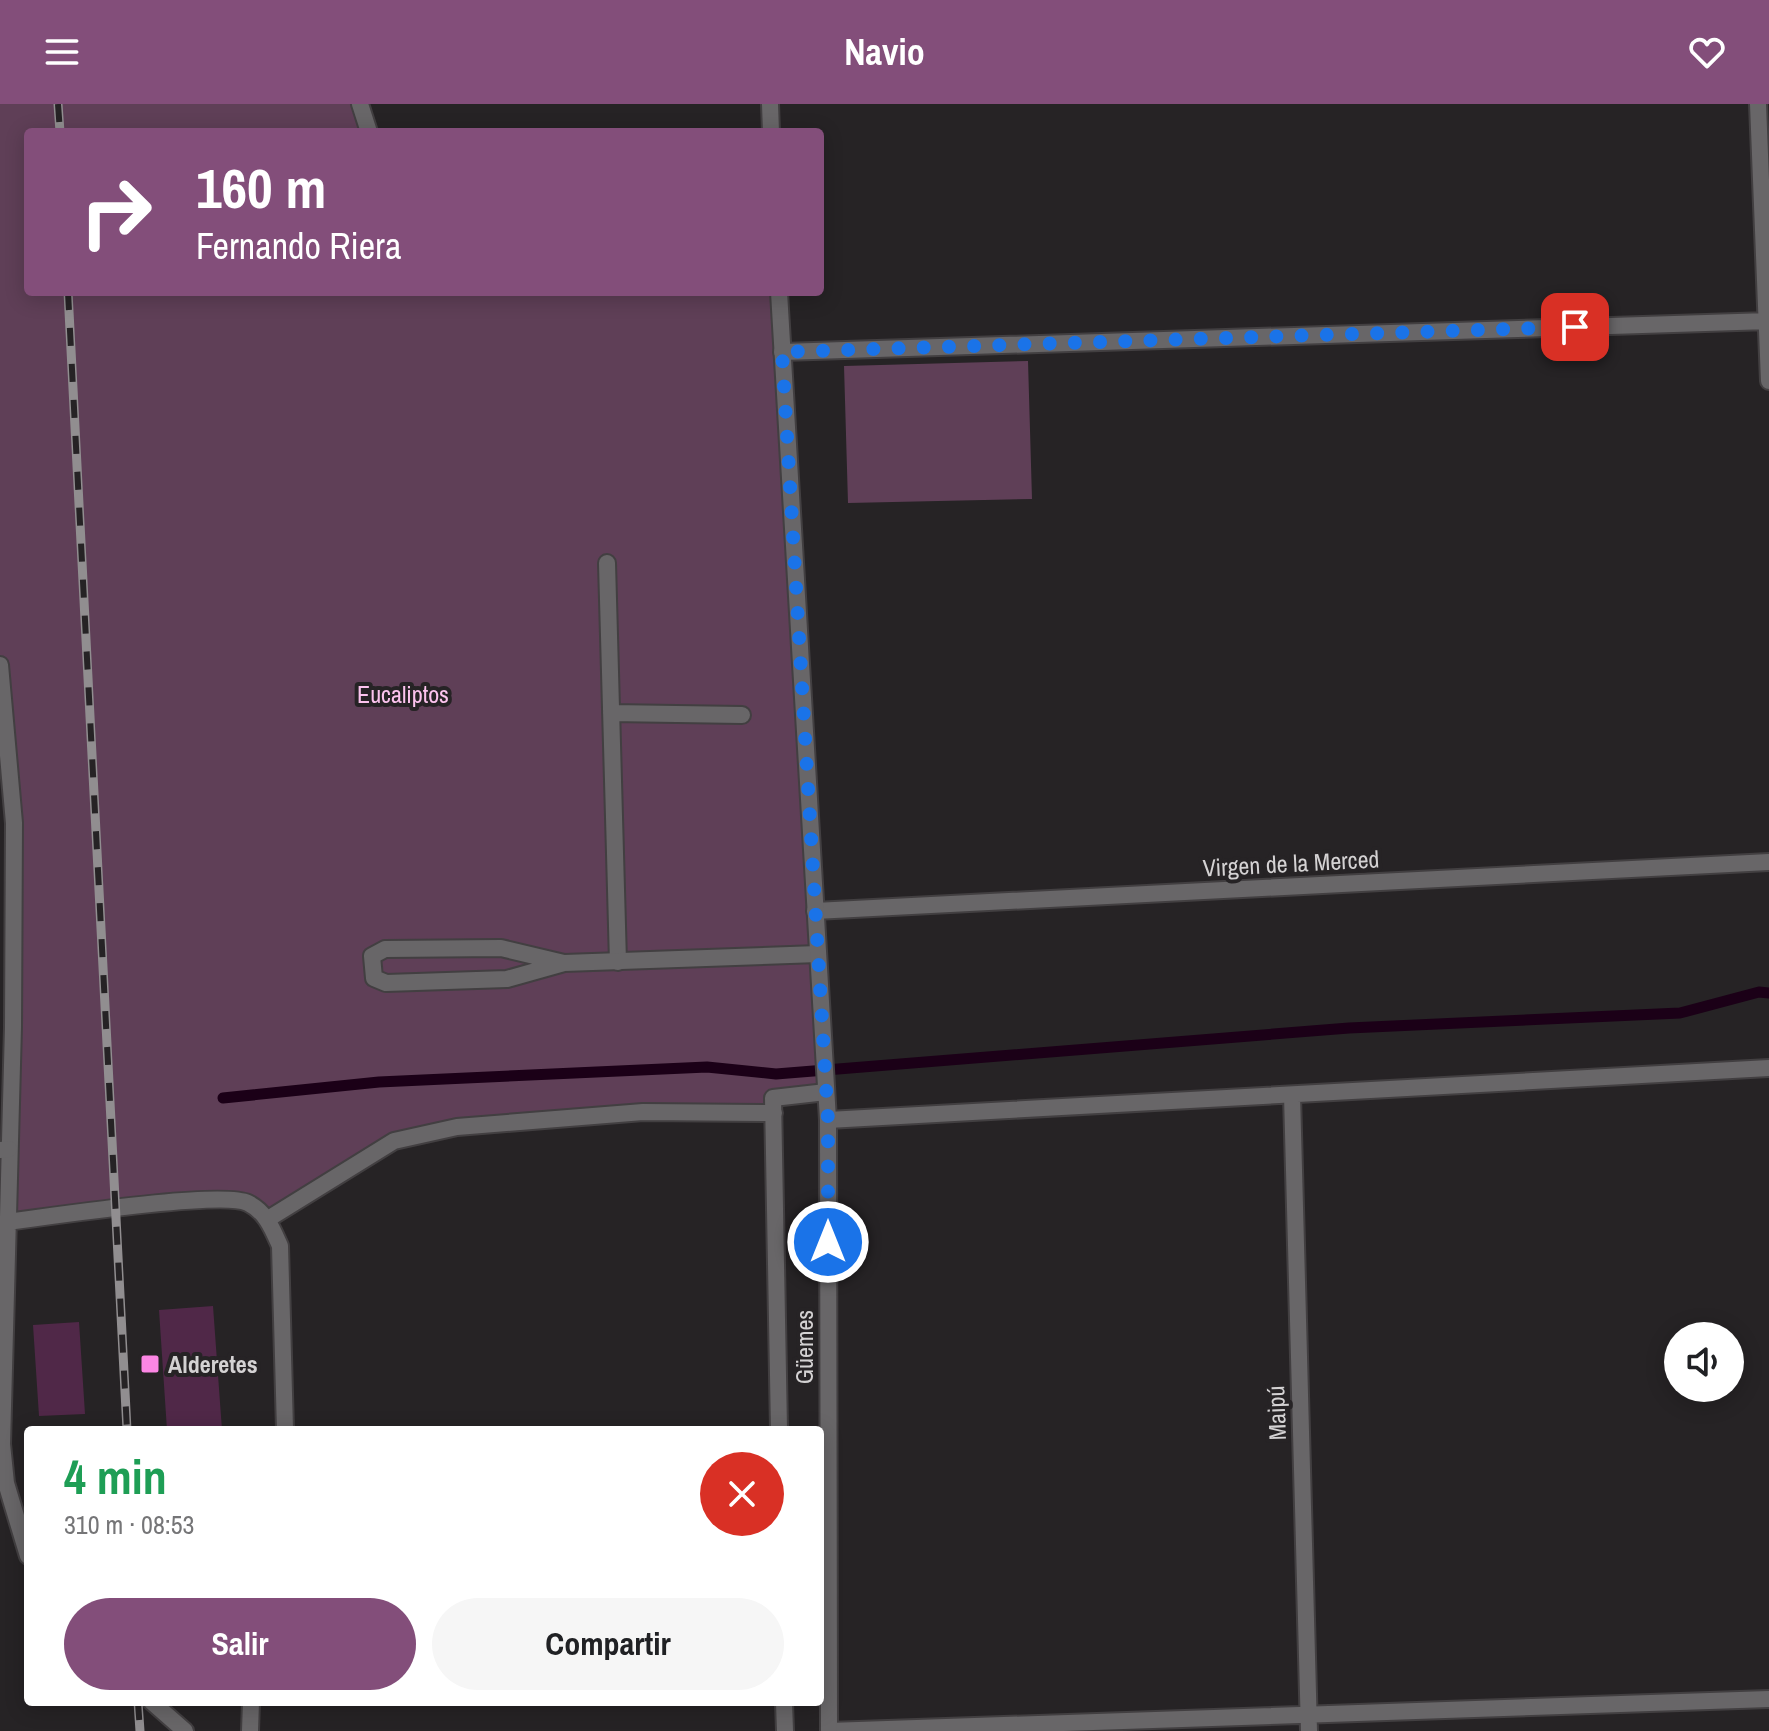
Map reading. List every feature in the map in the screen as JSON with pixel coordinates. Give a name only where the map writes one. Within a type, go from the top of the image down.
[{"type":"street","points":[[360,104],[368,128]]},
{"type":"street","points":[[770,104],[771,128]]},
{"type":"street","points":[[1758,104],[1769,381]]},
{"type":"street","name":"Güemes","points":[[779,296],[828,1120],[829,1731]]},
{"type":"street","points":[[782,352],[1767,321]]},
{"type":"street","points":[[607,563],[618,962]]},
{"type":"street","points":[[0,665],[14,823],[6,1028],[7,1222],[2,1444],[6,1483],[24,1543]]},
{"type":"street","points":[[611,713],[742,715]]},
{"type":"street","name":"Virgen de la Merced","points":[[815,911],[1769,862]]},
{"type":"street","points":[[564,963],[507,979],[386,983],[374,978],[371,967],[372,956],[385,949],[501,948],[564,963],[818,954]]},
{"type":"street","points":[[828,1120],[1769,1068]]},
{"type":"street","points":[[779,1426],[773,1098],[826,1090]]},
{"type":"street","name":"Maipú","points":[[1292,1095],[1309,1731]]},
{"type":"street","points":[[268,1219],[394,1141],[457,1127],[643,1112],[774,1113]]},
{"type":"street","points":[[7,1222],[208,1200],[246,1202],[268,1219],[280,1246],[285,1426]]},
{"type":"street","points":[[829,1731],[1769,1699]]},
{"type":"street","points":[[157,1706],[185,1731]]},
{"type":"street","points":[[250,1731],[251,1706]]},
{"type":"street","points":[[784,1706],[785,1731]]},
{"type":"green space","name":"Eucaliptos","points":[[0,104],[360,104],[368,128],[24,128],[24,296],[779,296],[826,1092],[773,1098],[774,1113],[643,1112],[394,1141],[268,1219],[246,1202],[7,1222],[13,917],[0,665]]},
{"type":"green space","points":[[1028,361],[1032,499],[848,503],[844,366]]},
{"type":"building","points":[[213,1306],[222,1426],[167,1426],[159,1310]]},
{"type":"building","points":[[79,1322],[85,1414],[39,1416],[33,1325]]},
{"type":"waterway","points":[[223,1098],[379,1082],[707,1067],[776,1074],[1349,1028],[1680,1013],[1759,992],[1769,993]]},
{"type":"railway","points":[[58,104],[60,128]]},
{"type":"railway","points":[[68,296],[127,1426]]},
{"type":"railway","points":[[138,1706],[140,1731]]},
{"type":"place","name":"Alderetes","points":[[150,1364]]},
{"type":"route","points":[[828,1242],[828,1120],[782,352],[1575,327]]}]
